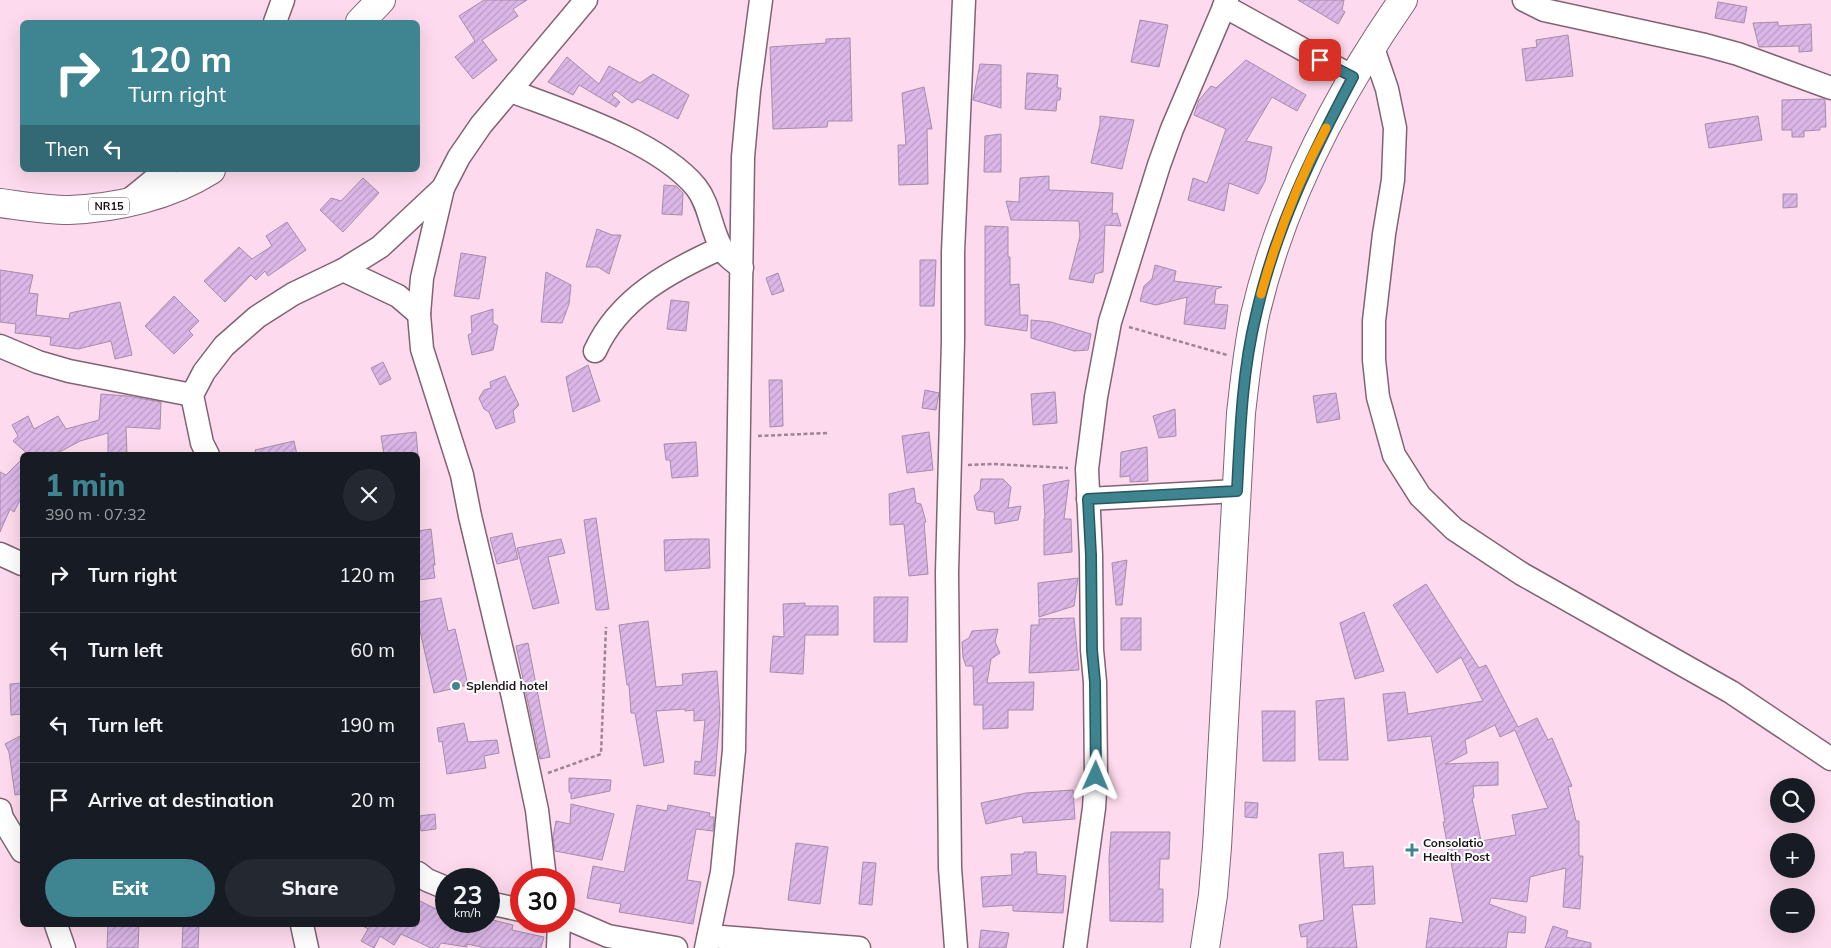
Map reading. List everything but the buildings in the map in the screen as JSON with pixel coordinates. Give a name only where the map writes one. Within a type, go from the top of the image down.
[{"type":"highway","points":[[362,20],[381,0]]},
{"type":"highway","points":[[1205,948],[1213,895],[1217,847],[1241,413],[1255,315],[1276,242],[1314,151],[1353,77],[1403,0]]},
{"type":"highway","name":"NR15","points":[[0,203],[67,210],[126,203],[168,191],[208,172]]},
{"type":"street","points":[[276,20],[283,0]]},
{"type":"street","points":[[544,868],[537,810],[511,687],[462,475],[422,349],[419,314],[422,278],[443,188],[459,157],[481,125],[586,0]]},
{"type":"street","points":[[761,0],[749,91],[743,157],[734,750],[722,872],[707,942],[859,948]]},
{"type":"street","points":[[956,948],[950,868],[947,582],[953,340],[953,252],[964,0]]},
{"type":"street","points":[[1524,0],[1544,10],[1705,44],[1831,88]]},
{"type":"street","points":[[1075,948],[1094,808],[1096,776],[1091,555],[1086,469],[1110,322],[1159,165],[1172,129],[1226,3],[1353,77]]},
{"type":"street","points":[[1372,45],[1387,89],[1395,128],[1394,180],[1384,234],[1374,321],[1374,360],[1378,397],[1394,455],[1420,496],[1454,529],[1522,574],[1731,692],[1831,759]]},
{"type":"street","points":[[511,90],[596,124],[645,147],[668,161],[688,178],[702,195],[721,248],[742,268]]},
{"type":"street","points":[[126,203],[164,172]]},
{"type":"street","points":[[206,452],[202,443],[192,395],[204,372],[224,346],[257,317],[293,294],[343,270],[380,247],[443,188]]},
{"type":"street","points":[[594,351],[602,334],[616,317],[642,293],[664,277],[721,248]]},
{"type":"street","points":[[343,270],[398,296],[419,314]]},
{"type":"street","points":[[0,346],[38,362],[69,371],[192,395]]},
{"type":"street","points":[[1088,499],[1237,491]]},
{"type":"street","points":[[0,554],[20,563]]},
{"type":"street","points":[[0,810],[2,818],[20,848]]},
{"type":"street","points":[[420,875],[435,883]]},
{"type":"street","points":[[575,922],[608,936],[676,948]]},
{"type":"street","points":[[57,927],[64,948]]},
{"type":"street","points":[[302,927],[307,948]]},
{"type":"street","points":[[558,948],[559,933]]},
{"type":"path","points":[[1110,322],[1247,361]]},
{"type":"path","points":[[739,437],[827,433]]},
{"type":"path","points":[[949,466],[994,464],[1086,469]]},
{"type":"path","points":[[546,774],[601,754],[606,627]]},
{"type":"slow traffic","points":[[1261,294],[1273,251],[1292,200],[1326,128]]},
{"type":"place","name":"Splendid hotel","points":[[456,686]]},
{"type":"place","name":"Consolatio Health Post","points":[[1412,850]]},
{"type":"route","points":[[1096,776],[1095,682],[1092,650],[1091,555],[1088,499],[1237,491],[1241,413],[1255,315],[1273,251],[1292,200],[1314,151],[1353,77],[1320,60]]}]
